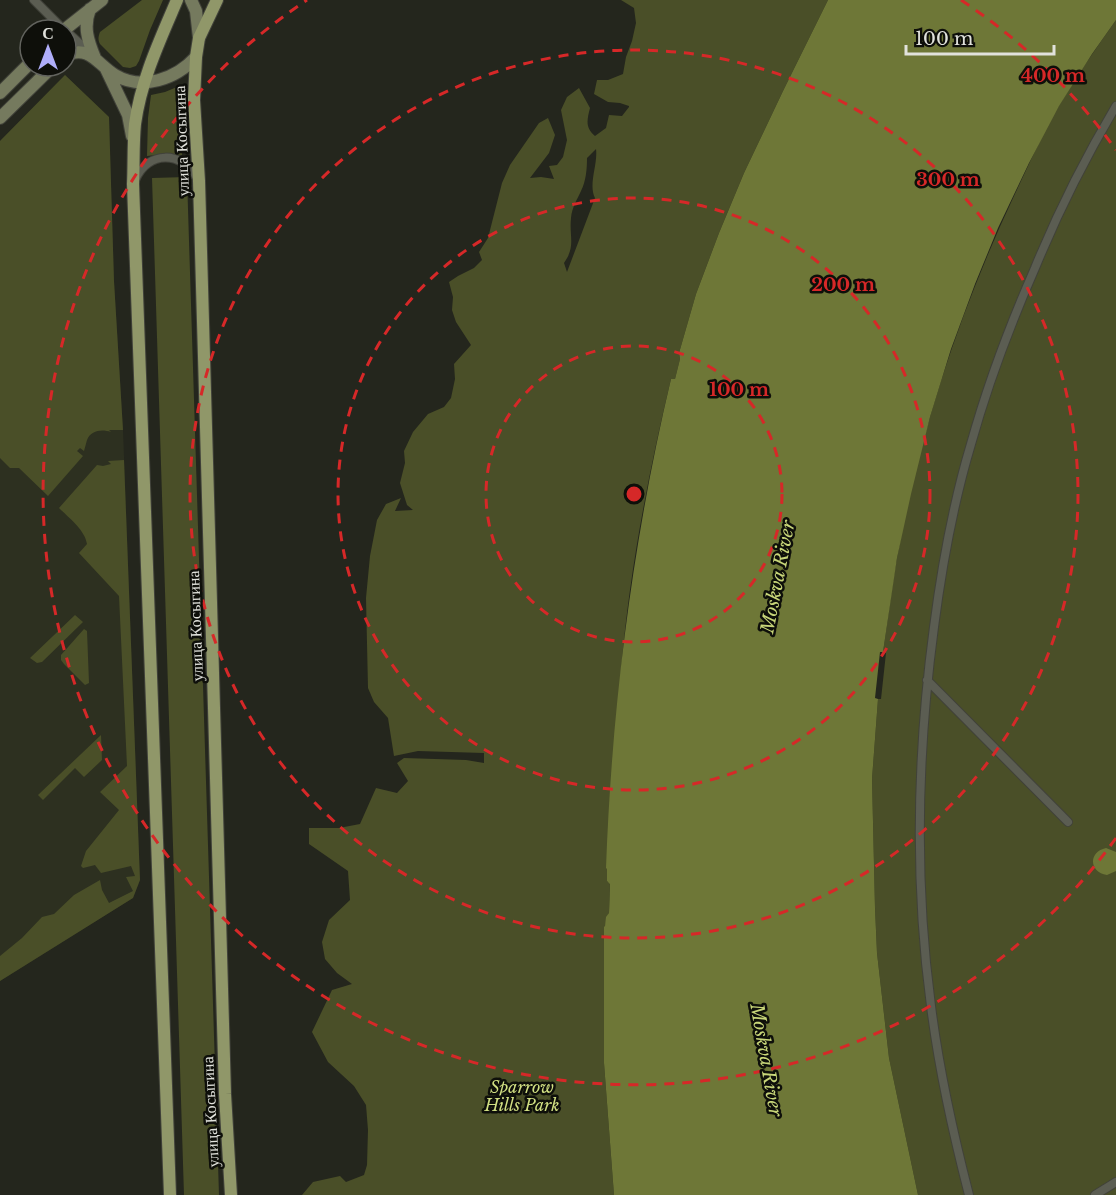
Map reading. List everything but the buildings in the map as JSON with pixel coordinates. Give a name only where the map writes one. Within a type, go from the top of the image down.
[{"type":"main road","points":[[78,19],[102,0]]},
{"type":"main road","points":[[170,1195],[133,184],[138,108],[152,59],[177,0]]},
{"type":"main road","name":"улица Косыгина","points":[[191,0],[196,11],[199,38],[194,100],[199,181],[225,1072],[231,1195]]},
{"type":"main road","name":"улица Косыгина","points":[[199,38],[217,0]]},
{"type":"main road","points":[[90,9],[86,29],[95,58]]},
{"type":"main road","points":[[78,52],[95,58]]},
{"type":"main road","name":"улица Косыгина","points":[[95,58],[122,79],[145,82],[164,79],[189,64],[196,57]]},
{"type":"main road","name":"улица Косыгина","points":[[105,68],[128,116],[134,143]]},
{"type":"main road","points":[[0,93],[18,75]]},
{"type":"main road","points":[[0,118],[41,78]]},
{"type":"street","points":[[34,0],[53,18]]},
{"type":"street","points":[[78,42],[95,58]]},
{"type":"street","points":[[969,1195],[941,1073],[929,995],[921,884],[919,819],[924,715],[940,580],[970,444],[1010,327],[1053,224],[1116,106]]},
{"type":"street","points":[[133,184],[144,166],[165,157],[186,164],[199,181]]},
{"type":"street","points":[[927,680],[1068,822]]},
{"type":"street","points":[[1095,1195],[1116,1182]]},
{"type":"shaded area","points":[[62,78],[68,78],[109,117],[140,880],[133,898],[0,981],[0,141]]},
{"type":"green space","points":[[142,0],[163,0],[139,61],[136,66],[123,67],[100,44],[99,35]]},
{"type":"green space","name":"Sparrow Hills Park","points":[[621,0],[828,0],[744,173],[696,294],[679,353],[680,359],[675,379],[671,379],[640,524],[621,672],[607,868],[607,881],[610,883],[609,913],[604,927],[604,1063],[614,1195],[302,1195],[313,1182],[340,1176],[346,1182],[364,1175],[367,1165],[368,1130],[366,1105],[354,1086],[328,1062],[312,1032],[332,990],[352,984],[337,973],[325,959],[322,942],[329,920],[350,900],[348,871],[309,844],[309,828],[339,828],[360,824],[376,788],[397,793],[408,781],[397,763],[404,758],[466,760],[484,763],[484,753],[418,751],[394,756],[388,718],[374,702],[368,688],[366,598],[370,556],[377,520],[386,504],[401,498],[395,511],[413,510],[407,505],[400,483],[405,463],[404,451],[413,432],[428,414],[444,407],[451,398],[455,379],[454,364],[471,345],[456,322],[452,310],[453,297],[449,282],[474,268],[482,260],[479,252],[488,238],[502,183],[510,165],[539,123],[548,118],[555,135],[549,153],[530,178],[554,179],[549,166],[557,165],[563,157],[567,140],[561,110],[567,97],[579,88],[590,108],[588,124],[595,136],[606,128],[609,115],[622,116],[629,107],[620,103],[608,102],[594,94],[597,80],[608,80],[623,74],[636,23],[634,8]],"holes":[[[596,149],[592,187],[595,198],[567,272],[564,263],[571,246],[572,210],[584,183],[587,158]]]},
{"type":"green space","points":[[1116,20],[1116,1195],[918,1195],[889,1058],[877,953],[875,908],[872,779],[878,699],[881,699],[886,653],[883,652],[895,570],[906,511],[929,419],[959,328],[994,239],[1052,118]]},
{"type":"green space","points":[[62,78],[68,78],[109,117],[114,281],[123,430],[91,434],[84,451],[80,448],[77,451],[83,456],[48,496],[19,468],[10,468],[0,458],[0,141]]},
{"type":"green space","points":[[177,87],[182,155],[147,156],[151,95]]},
{"type":"green space","points":[[187,177],[219,1195],[184,1195],[152,178]]},
{"type":"green space","points":[[124,460],[140,880],[133,898],[0,981],[0,956],[42,917],[54,914],[74,895],[100,880],[109,903],[133,891],[126,877],[135,876],[131,866],[101,873],[95,865],[83,868],[81,866],[86,851],[119,810],[100,792],[127,766],[119,596],[79,553],[87,544],[86,539],[76,524],[59,508],[97,465],[103,466],[111,464],[108,461]]},
{"type":"green space","points":[[75,615],[83,622],[42,662],[37,663],[30,658]]},
{"type":"green space","points":[[84,629],[87,631],[89,683],[85,685],[61,660],[61,655]]},
{"type":"green space","points":[[101,735],[102,760],[84,777],[75,768],[43,800],[38,795]]},
{"type":"water","name":"Moskva River","points":[[828,0],[1116,0],[1116,20],[1059,106],[998,228],[951,349],[930,417],[911,494],[897,558],[883,652],[880,652],[875,698],[878,699],[872,779],[877,953],[889,1058],[918,1195],[614,1195],[604,1063],[604,927],[609,913],[610,884],[607,881],[606,868],[613,744],[635,561],[671,379],[675,379],[680,359],[679,353],[696,294],[744,173]]},
{"type":"water","points":[[1106,848],[1116,852],[1116,871],[1107,875],[1097,870],[1093,862],[1096,853]]}]
